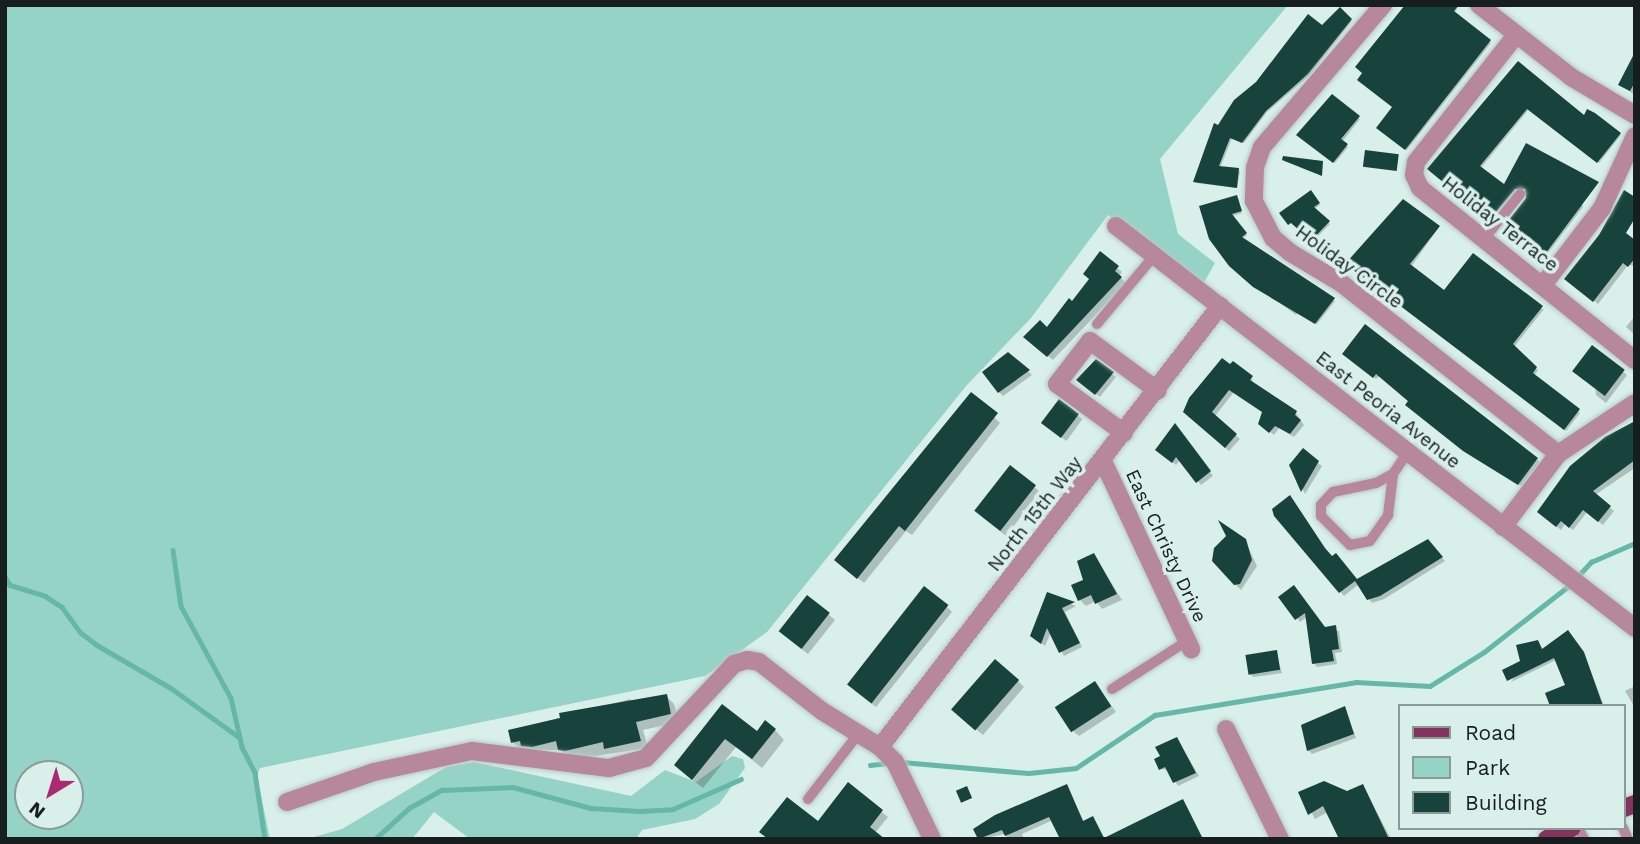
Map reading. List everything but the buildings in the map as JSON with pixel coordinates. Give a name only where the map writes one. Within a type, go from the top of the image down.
[{"type":"main road","points":[[1547,839],[1567,830]]},
{"type":"street","name":"Holiday Circle","points":[[1384,5],[1262,147],[1253,184],[1258,211],[1273,238],[1291,253],[1341,283],[1558,454]]},
{"type":"street","points":[[1479,5],[1571,77],[1635,115]]},
{"type":"street","name":"Holiday Terrace","points":[[1516,35],[1416,162],[1414,175],[1420,188],[1635,360]]},
{"type":"street","points":[[1543,285],[1602,208],[1635,136]]},
{"type":"street","name":"East Peoria Avenue","points":[[1116,226],[1635,628]]},
{"type":"street","name":"North 15th Way","points":[[880,747],[1158,391],[1220,306]]},
{"type":"street","points":[[1124,433],[1057,384],[1090,341],[1158,391]]},
{"type":"street","points":[[1503,527],[1558,454],[1635,403]]},
{"type":"street","name":"East Christy Drive","points":[[1103,461],[1189,645]]},
{"type":"street","points":[[287,802],[374,772],[472,751],[609,768],[646,758],[734,664],[747,660],[759,662],[880,747],[895,762],[932,839]]},
{"type":"street","points":[[1226,729],[1280,839]]},
{"type":"lane","points":[[1484,239],[1520,194]]},
{"type":"lane","points":[[1097,324],[1153,257]]},
{"type":"lane","points":[[1393,474],[1388,515],[1370,541],[1350,545],[1321,516],[1321,505],[1333,492],[1376,483],[1393,474],[1408,453]]},
{"type":"lane","points":[[1112,689],[1189,645]]},
{"type":"lane","points":[[808,799],[859,733]]},
{"type":"green space","points":[[5,5],[1288,5],[1160,159],[1178,234],[1215,263],[1201,288],[1108,215],[1031,318],[967,385],[767,632],[705,676],[260,768],[257,776],[270,839],[5,839]]},
{"type":"green space","points":[[732,756],[743,759],[745,768],[719,804],[695,819],[642,830],[636,839],[470,839],[434,812],[412,839],[307,839],[342,829],[446,767],[474,762],[631,796],[665,770],[696,782]]},
{"type":"waterway","points":[[1577,577],[1591,562],[1635,543]]},
{"type":"waterway","points":[[173,550],[181,606],[231,698],[242,747],[255,773],[265,839]]},
{"type":"waterway","points":[[5,577],[10,585],[45,596],[62,607],[80,632],[97,645],[171,688],[240,738]]},
{"type":"waterway","points":[[902,762],[1029,773],[1076,768],[1155,715],[1356,682],[1430,686],[1484,652],[1571,584]]},
{"type":"waterway","points":[[870,765],[890,763]]},
{"type":"waterway","points":[[375,839],[409,808],[442,790],[513,787],[591,808],[639,811],[673,809],[741,779]]}]
